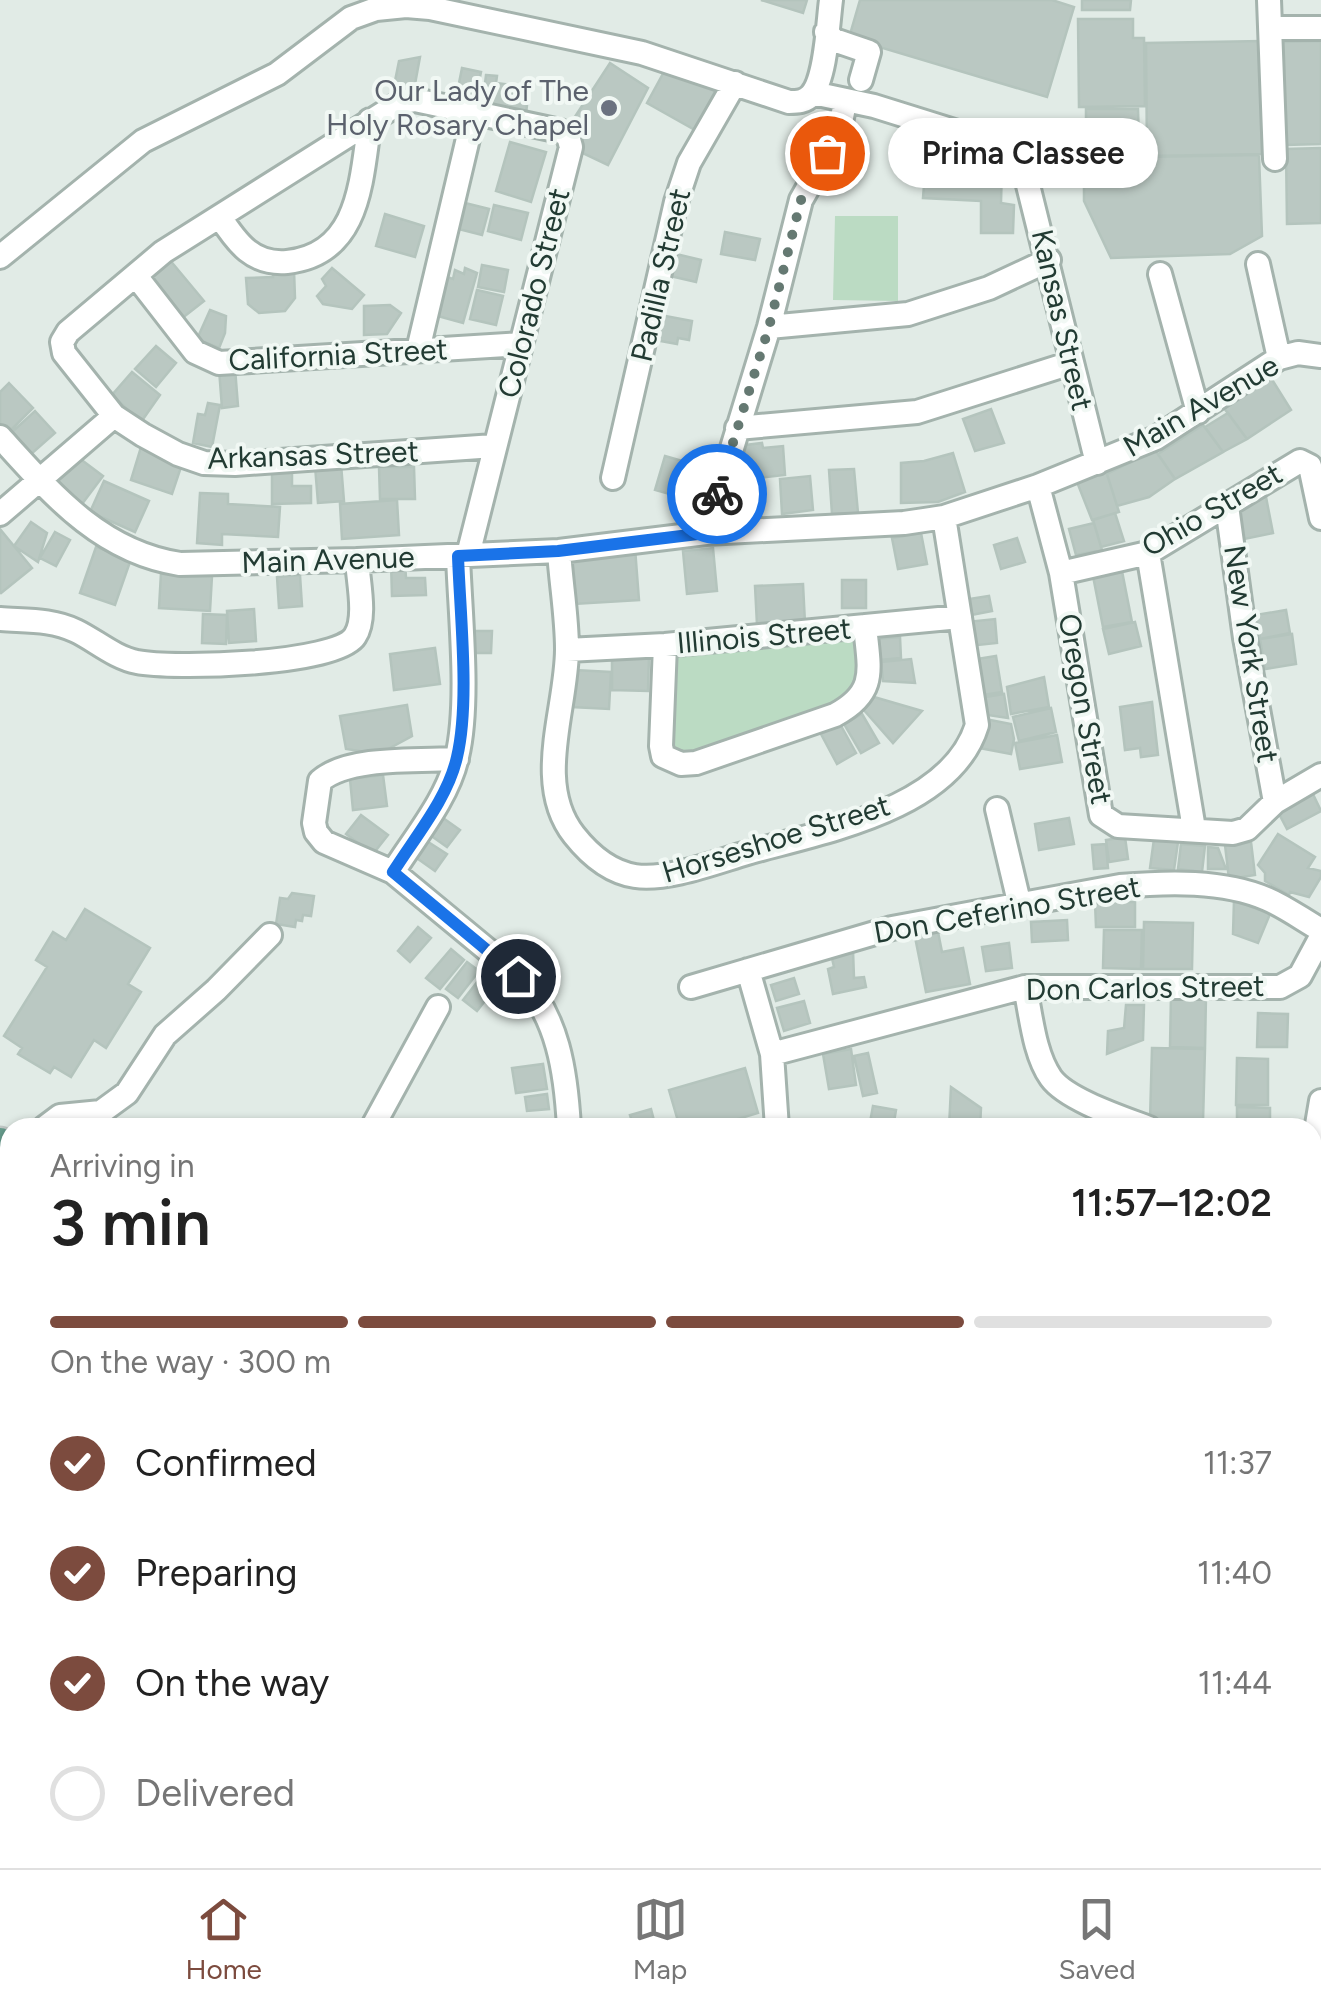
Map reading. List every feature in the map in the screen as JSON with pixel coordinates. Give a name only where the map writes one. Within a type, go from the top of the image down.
[{"type":"street","points":[[813,94],[819,79],[831,0]]},
{"type":"street","points":[[1269,0],[1275,158]]},
{"type":"street","name":"Kansas Street","points":[[0,257],[143,141],[276,74],[351,18],[376,9],[430,8],[642,53],[789,102],[801,102],[813,94],[874,106],[1015,150],[1025,164],[1097,463]]},
{"type":"street","points":[[1271,28],[1321,28]]},
{"type":"street","points":[[826,32],[834,40],[869,52],[860,80]]},
{"type":"street","name":"Padilla Street","points":[[614,478],[676,202],[688,163],[735,82]]},
{"type":"street","name":"Colorado Street","points":[[62,342],[68,332],[164,252],[401,102],[415,100],[560,131],[570,141],[521,344],[463,556],[462,710],[457,759],[440,798],[393,872]]},
{"type":"street","points":[[706,533],[769,327],[801,200],[839,133],[845,102]]},
{"type":"street","points":[[418,350],[474,113]]},
{"type":"street","points":[[220,217],[237,243],[258,260],[294,261],[328,250],[344,232],[355,204],[370,120]]},
{"type":"street","points":[[769,327],[908,314],[989,288],[1049,260]]},
{"type":"street","points":[[1258,264],[1280,358]]},
{"type":"street","points":[[1160,274],[1198,412]]},
{"type":"street","name":"California Street","points":[[136,276],[195,352],[219,363],[521,344]]},
{"type":"street","name":"Arkansas Street","points":[[62,342],[64,353],[114,416],[178,454],[204,463],[494,446]]},
{"type":"street","name":"Main Avenue","points":[[0,436],[70,512],[100,534],[152,560],[180,564],[558,551],[706,533],[944,517],[1038,486],[1156,438],[1280,358],[1298,353],[1321,356]]},
{"type":"street","points":[[737,428],[917,412],[1072,363]]},
{"type":"street","points":[[0,514],[114,416]]},
{"type":"street","name":"Ohio Street","points":[[1061,573],[1148,553],[1293,463],[1306,462],[1313,474],[1321,518]]},
{"type":"street","name":"Oregon Street","points":[[1038,486],[1061,573],[1101,816],[1118,826],[1233,832],[1247,828],[1276,802],[1321,775]]},
{"type":"street","name":"New York Street","points":[[1227,506],[1276,802]]},
{"type":"street","name":"Horseshoe Street","points":[[558,551],[567,650],[555,750],[556,800],[573,834],[609,868],[647,877],[696,868],[866,819],[936,782],[967,751],[976,726],[944,517]]},
{"type":"street","points":[[1148,553],[1194,829]]},
{"type":"street","points":[[0,619],[53,623],[73,629],[131,662],[154,665],[280,660],[335,649],[356,634],[360,604],[357,560]]},
{"type":"street","name":"Illinois Street","points":[[567,650],[960,617]]},
{"type":"street","points":[[665,644],[663,756],[681,764],[696,763],[854,705],[866,689],[869,672],[866,626]]},
{"type":"street","points":[[457,759],[344,768],[320,781],[314,823],[324,842],[393,872],[536,994],[559,1046],[568,1118]]},
{"type":"street","points":[[998,809],[1019,902]]},
{"type":"street","name":"Don Ceferino Street","points":[[691,987],[892,928],[1019,902],[1153,883],[1246,891],[1271,900],[1321,934]]},
{"type":"street","name":"Don Carlos Street","points":[[772,1054],[1025,986],[1280,986],[1300,976],[1321,934]]},
{"type":"street","points":[[57,1118],[101,1112],[128,1093],[164,1035],[270,935]]},
{"type":"street","points":[[748,970],[772,1054],[776,1118]]},
{"type":"street","points":[[1025,986],[1039,1048],[1051,1078],[1080,1099],[1125,1118]]},
{"type":"street","points":[[377,1118],[438,1007]]},
{"type":"green space","points":[[835,216],[898,216],[898,301],[833,300]]},
{"type":"green space","points":[[863,630],[867,671],[833,713],[674,758],[663,745],[668,647]]},
{"type":"building","points":[[761,0],[807,0],[803,13]]},
{"type":"building","points":[[860,0],[1052,0],[1074,7],[1047,97],[849,38]]},
{"type":"building","points":[[1082,0],[1131,0],[1130,10],[1082,10]]},
{"type":"building","points":[[1078,19],[1133,19],[1133,38],[1144,38],[1145,106],[1079,107]]},
{"type":"building","points":[[1262,41],[1264,154],[1147,156],[1146,43]]},
{"type":"building","points":[[1321,41],[1321,144],[1286,145],[1281,42]]},
{"type":"building","points":[[420,57],[413,95],[393,91],[399,61]]},
{"type":"building","name":"Our Lady of The Holy Rosary Chapel","points":[[610,63],[648,88],[608,165],[576,150],[581,138],[567,129]]},
{"type":"building","points":[[462,68],[481,72],[474,107],[455,103]]},
{"type":"building","points":[[665,70],[717,87],[695,130],[647,103]]},
{"type":"building","points":[[486,75],[497,76],[496,83],[529,87],[526,114],[482,109]]},
{"type":"building","points":[[1086,109],[1138,109],[1139,140],[1086,141]]},
{"type":"building","points":[[510,142],[546,152],[531,202],[496,191]]},
{"type":"building","points":[[927,145],[963,149],[964,165],[1002,167],[1001,203],[1014,205],[1013,233],[981,233],[981,201],[923,198]]},
{"type":"building","points":[[1321,148],[1321,223],[1287,224],[1286,149]]},
{"type":"building","points":[[1259,155],[1262,236],[1230,254],[1111,258],[1084,201],[1084,158]]},
{"type":"building","points":[[457,201],[489,209],[482,235],[451,227]]},
{"type":"building","points":[[494,205],[528,213],[521,240],[488,231]]},
{"type":"building","points":[[385,214],[424,226],[415,257],[376,246]]},
{"type":"building","points":[[725,232],[760,239],[755,260],[721,254]]},
{"type":"building","points":[[672,253],[701,260],[696,282],[666,275]]},
{"type":"building","points":[[169,259],[204,301],[181,319],[147,278]]},
{"type":"building","points":[[273,264],[294,270],[295,298],[285,311],[259,313],[248,304],[246,278],[273,277]]},
{"type":"building","points":[[482,265],[508,270],[504,292],[478,287]]},
{"type":"building","points":[[332,268],[364,295],[352,309],[323,304],[317,296],[326,286],[322,279]]},
{"type":"building","points":[[465,268],[477,273],[463,323],[430,314],[441,275],[453,279],[455,270],[464,274]]},
{"type":"building","points":[[477,290],[503,296],[496,325],[470,319]]},
{"type":"building","points":[[390,305],[401,313],[387,334],[364,335],[364,306]]},
{"type":"building","points":[[210,310],[226,316],[219,348],[197,339]]},
{"type":"building","points":[[660,315],[692,321],[689,340],[678,338],[677,344],[655,340]]},
{"type":"building","points":[[156,346],[176,363],[156,387],[135,369]]},
{"type":"building","points":[[235,368],[238,406],[222,408],[219,369]]},
{"type":"building","points":[[132,372],[160,395],[141,422],[112,395]]},
{"type":"building","points":[[1271,378],[1291,410],[1247,439],[1224,408]]},
{"type":"building","points":[[9,383],[33,408],[11,430],[0,427],[0,392]]},
{"type":"building","points":[[208,403],[220,405],[212,447],[193,443],[198,414],[205,415]]},
{"type":"building","points":[[991,409],[1004,443],[975,451],[963,419]]},
{"type":"building","points":[[35,411],[55,433],[30,455],[11,433]]},
{"type":"building","points":[[1228,413],[1247,439],[1223,452],[1205,427]]},
{"type":"building","points":[[1203,425],[1223,452],[1175,479],[1158,454]]},
{"type":"building","points":[[762,443],[763,448],[783,446],[785,475],[731,481],[738,446]]},
{"type":"building","points":[[141,447],[183,461],[172,494],[131,480]]},
{"type":"building","points":[[1155,450],[1175,479],[1149,497],[1117,506],[1107,474]]},
{"type":"building","points":[[71,452],[103,476],[82,504],[50,480]]},
{"type":"building","points":[[953,453],[965,492],[938,502],[901,503],[901,463]]},
{"type":"building","points":[[665,456],[700,466],[691,500],[655,490]]},
{"type":"building","points":[[341,464],[344,501],[318,503],[315,466]]},
{"type":"building","points":[[379,467],[414,467],[415,499],[380,499]]},
{"type":"building","points":[[854,469],[858,513],[832,514],[829,470]]},
{"type":"building","points":[[1106,471],[1119,512],[1092,520],[1077,482]]},
{"type":"building","points":[[272,472],[292,472],[292,486],[311,486],[311,503],[272,504]]},
{"type":"building","points":[[810,476],[813,510],[782,514],[780,479]]},
{"type":"building","points":[[104,481],[149,501],[135,532],[90,512]]},
{"type":"building","points":[[200,493],[228,494],[228,504],[280,507],[278,537],[222,534],[222,545],[197,543]]},
{"type":"building","points":[[1266,497],[1273,533],[1239,540],[1237,504]]},
{"type":"building","points":[[397,500],[399,535],[342,539],[340,504]]},
{"type":"building","points":[[1115,513],[1124,541],[1101,547],[1093,520]]},
{"type":"building","points":[[31,522],[47,533],[38,562],[14,546]]},
{"type":"building","points":[[1094,523],[1102,550],[1076,555],[1069,529]]},
{"type":"building","points":[[0,529],[32,568],[1,593],[0,592]]},
{"type":"building","points":[[55,532],[70,540],[56,566],[40,558]]},
{"type":"building","points":[[921,533],[927,564],[898,569],[892,538]]},
{"type":"building","points":[[1017,538],[1025,562],[1001,569],[994,545]]},
{"type":"building","points":[[96,547],[131,559],[115,605],[80,593]]},
{"type":"building","points":[[635,548],[639,600],[574,604],[570,552]]},
{"type":"building","points":[[713,548],[717,591],[687,594],[683,551]]},
{"type":"building","points":[[405,562],[406,578],[425,578],[426,595],[392,596],[391,563]]},
{"type":"building","points":[[1121,566],[1132,622],[1103,627],[1092,571]]},
{"type":"building","points":[[161,573],[212,576],[210,611],[159,608]]},
{"type":"building","points":[[300,575],[302,606],[279,608],[277,577]]},
{"type":"building","points":[[842,580],[866,580],[866,608],[842,608]]},
{"type":"building","points":[[803,584],[805,623],[757,625],[755,586]]},
{"type":"building","points":[[989,596],[992,611],[966,616],[963,600]]},
{"type":"building","points":[[254,609],[256,641],[229,643],[227,611]]},
{"type":"building","points":[[1286,610],[1290,633],[1260,639],[1256,615]]},
{"type":"building","points":[[203,614],[227,615],[226,644],[202,643]]},
{"type":"building","points":[[995,619],[997,643],[969,646],[966,622]]},
{"type":"building","points":[[1135,622],[1141,646],[1109,654],[1103,629]]},
{"type":"building","points":[[468,631],[492,631],[491,653],[467,653]]},
{"type":"building","points":[[1292,634],[1296,664],[1265,669],[1260,639]]},
{"type":"building","points":[[900,637],[901,658],[879,660],[877,639]]},
{"type":"building","points":[[435,648],[440,684],[394,690],[390,654]]},
{"type":"building","points":[[612,656],[649,657],[648,691],[612,690]]},
{"type":"building","points":[[996,656],[1002,692],[977,696],[971,660]]},
{"type":"building","points":[[911,659],[915,683],[883,681],[881,662]]},
{"type":"building","points":[[574,670],[611,672],[609,709],[572,707]]},
{"type":"building","points":[[1044,677],[1049,707],[1011,714],[1007,687]]},
{"type":"building","points":[[1004,694],[1008,718],[981,714],[979,698]]},
{"type":"building","points":[[874,697],[922,711],[893,743],[863,709]]},
{"type":"building","points":[[1152,702],[1158,755],[1141,757],[1140,748],[1125,750],[1120,707]]},
{"type":"building","points":[[407,705],[412,736],[379,754],[346,749],[340,716]]},
{"type":"building","points":[[1051,708],[1056,732],[1019,741],[1013,717]]},
{"type":"building","points":[[862,714],[879,743],[861,753],[844,724]]},
{"type":"building","points":[[980,718],[1011,724],[1011,754],[974,747]]},
{"type":"building","points":[[840,724],[856,753],[837,764],[821,734]]},
{"type":"building","points":[[1057,735],[1062,762],[1020,769],[1015,743]]},
{"type":"building","points":[[383,775],[387,806],[353,810],[350,779]]},
{"type":"building","points":[[1311,790],[1321,811],[1287,829],[1276,808]]},
{"type":"building","points":[[436,813],[460,830],[447,847],[423,830]]},
{"type":"building","points":[[361,815],[388,835],[373,854],[346,834]]},
{"type":"building","points":[[1069,818],[1074,844],[1039,850],[1035,824]]},
{"type":"building","points":[[1278,834],[1315,857],[1308,868],[1321,871],[1321,877],[1309,897],[1290,892],[1289,895],[1265,881],[1265,873],[1258,865]]},
{"type":"building","points":[[1125,837],[1128,859],[1109,862],[1106,840]]},
{"type":"building","points":[[422,838],[447,854],[435,871],[411,854]]},
{"type":"building","points":[[1154,839],[1178,842],[1174,870],[1150,868]]},
{"type":"building","points":[[1251,842],[1255,875],[1229,879],[1225,845]]},
{"type":"building","points":[[1106,844],[1108,868],[1094,869],[1092,845]]},
{"type":"building","points":[[1181,844],[1205,846],[1202,872],[1178,869]]},
{"type":"building","points":[[1208,847],[1218,848],[1226,869],[1208,869]]},
{"type":"building","points":[[292,893],[314,896],[311,916],[303,915],[302,921],[296,920],[295,927],[276,924],[280,898],[288,899]]},
{"type":"building","points":[[1234,900],[1270,914],[1258,943],[1233,934]]},
{"type":"building","points":[[1095,902],[1135,902],[1135,927],[1096,927]]},
{"type":"building","points":[[85,909],[150,948],[128,984],[141,992],[106,1048],[94,1040],[71,1077],[54,1067],[50,1073],[18,1054],[22,1048],[4,1036],[47,967],[36,960],[53,932],[66,940]]},
{"type":"building","points":[[1067,920],[1068,940],[1032,942],[1031,922]]},
{"type":"building","points":[[1144,922],[1193,923],[1192,969],[1143,969]]},
{"type":"building","points":[[418,927],[431,938],[410,962],[398,951]]},
{"type":"building","points":[[1104,930],[1142,930],[1141,969],[1103,968]]},
{"type":"building","points":[[938,932],[942,952],[963,948],[970,984],[926,992],[915,937]]},
{"type":"building","points":[[1009,943],[1012,968],[986,971],[982,947]]},
{"type":"building","points":[[451,949],[464,960],[440,989],[426,978]]},
{"type":"building","points":[[853,950],[854,978],[864,977],[866,987],[833,994],[828,969],[834,967],[831,954]]},
{"type":"building","points":[[467,962],[479,971],[458,998],[446,989]]},
{"type":"building","points":[[485,972],[499,983],[477,1011],[463,1000]]},
{"type":"building","points":[[794,978],[799,994],[776,1001],[771,985]]},
{"type":"building","points":[[1171,995],[1206,996],[1205,1048],[1170,1047]]},
{"type":"building","points":[[804,1001],[810,1023],[784,1031],[777,1008]]},
{"type":"building","points":[[1126,1005],[1144,1005],[1143,1040],[1107,1054],[1108,1031],[1124,1028]]},
{"type":"building","points":[[1258,1013],[1288,1014],[1287,1047],[1257,1047]]},
{"type":"building","points":[[1152,1048],[1205,1049],[1203,1118],[1150,1118]]},
{"type":"building","points":[[851,1049],[856,1085],[829,1089],[823,1054]]},
{"type":"building","points":[[868,1053],[877,1093],[863,1096],[854,1056]]},
{"type":"building","points":[[1237,1058],[1268,1059],[1268,1105],[1236,1105]]},
{"type":"building","points":[[543,1064],[547,1089],[516,1093],[512,1068]]},
{"type":"building","points":[[745,1068],[758,1113],[741,1118],[677,1118],[669,1090]]},
{"type":"building","points":[[951,1087],[981,1108],[980,1118],[949,1118]]},
{"type":"building","points":[[547,1094],[549,1109],[527,1111],[525,1097]]},
{"type":"building","points":[[873,1106],[896,1110],[895,1118],[871,1118]]},
{"type":"building","points":[[1237,1107],[1270,1108],[1270,1118],[1237,1118]]},
{"type":"building","points":[[651,1109],[653,1118],[631,1118],[630,1115]]},
{"type":"way so far","points":[[717,494],[769,327],[801,200],[827,153]]},
{"type":"place","name":"Our Lady of The Holy Rosary Chapel","points":[[609,108]]},
{"type":"place","name":"Prima Classee","points":[[827,153]]},
{"type":"route","points":[[518,976],[393,872],[440,798],[457,759],[462,710],[458,556],[558,551],[706,533],[717,494]]}]
